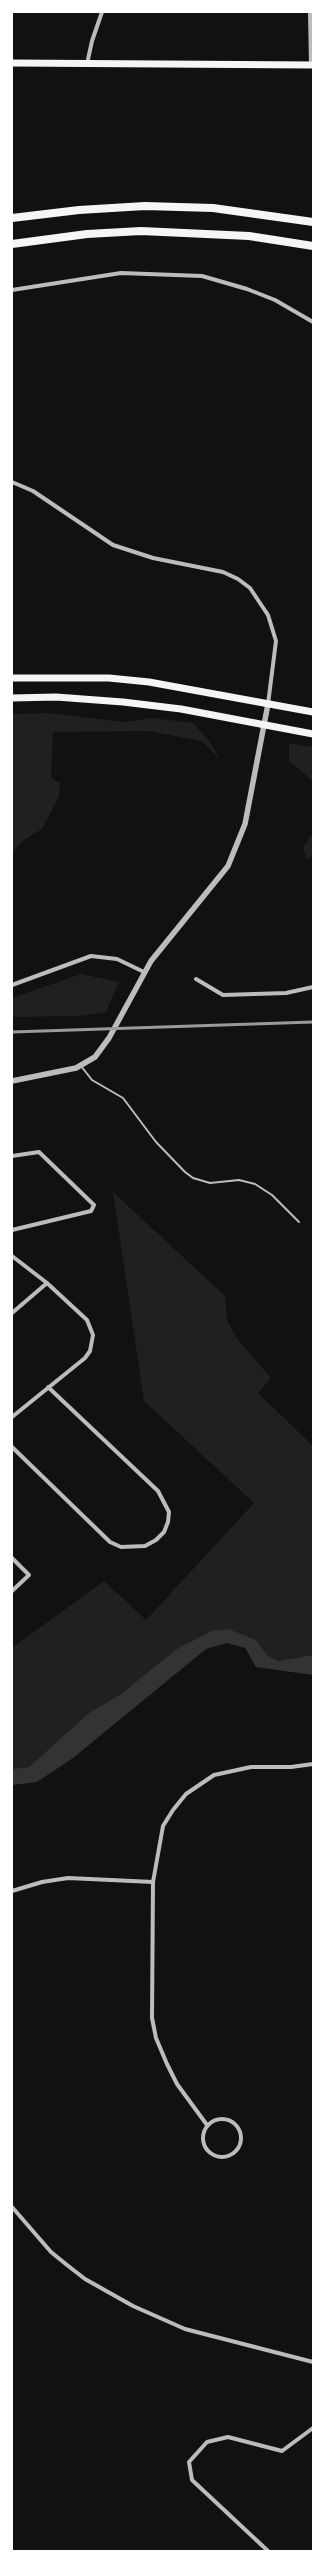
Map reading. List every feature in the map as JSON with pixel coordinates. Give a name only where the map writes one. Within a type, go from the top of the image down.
[{"type":"highway","points":[[12,218],[79,210],[145,206],[213,208],[313,222]]},
{"type":"highway","points":[[12,244],[87,234],[141,231],[250,236],[313,246]]},
{"type":"main road","points":[[12,63],[312,65]]},
{"type":"main road","points":[[12,678],[109,678],[149,682],[313,712]]},
{"type":"main road","points":[[12,698],[56,697],[123,702],[313,734]]},
{"type":"street","points":[[87,64],[102,12]]},
{"type":"street","points":[[310,12],[312,65]]},
{"type":"street","points":[[12,290],[121,273],[202,276],[247,289],[275,300],[313,322]]},
{"type":"street","points":[[12,482],[33,491],[113,545],[153,558],[223,572],[238,579],[250,588],[268,615],[276,641],[265,725],[245,824],[228,866],[216,883],[165,942],[144,972],[109,1038],[95,1057],[82,1066],[12,1081]]},
{"type":"street","points":[[12,985],[91,956],[117,959],[144,972]]},
{"type":"street","points":[[196,979],[223,995],[286,993],[313,987]]},
{"type":"street","points":[[12,1156],[39,1152],[94,1204],[91,1211],[12,1230]]},
{"type":"street","points":[[12,1256],[47,1283],[87,1320],[93,1336],[92,1344],[85,1358],[12,1417]]},
{"type":"street","points":[[12,1313],[47,1283]]},
{"type":"street","points":[[12,1447],[110,1542],[121,1547],[145,1546],[156,1540],[164,1532],[168,1522],[169,1512],[158,1491],[48,1387]]},
{"type":"street","points":[[12,1558],[29,1575],[12,1591]]},
{"type":"street","points":[[208,2125],[178,2084],[156,2038],[151,2000],[153,1882],[163,1826],[173,1810],[186,1794],[214,1775],[231,1769],[313,1764]]},
{"type":"street","points":[[12,1891],[42,1882],[68,1878],[153,1882]]},
{"type":"street","points":[[218,2119],[225,2119],[236,2124],[239,2130],[241,2142],[234,2153],[222,2158],[216,2157],[206,2149],[202,2137],[208,2125],[218,2119]]},
{"type":"street","points":[[12,2207],[51,2252],[62,2261],[85,2279],[133,2306],[184,2329],[313,2362]]},
{"type":"street","points":[[268,2551],[192,2480],[189,2462],[208,2442],[228,2437],[282,2451],[313,2428]]},
{"type":"lane","points":[[82,1066],[92,1080],[123,1098],[156,1142],[185,1172],[197,1179],[210,1183],[239,1180],[255,1184],[272,1195],[299,1222]]},
{"type":"shaded area","points":[[48,713],[124,722],[152,718],[193,723],[211,743],[220,760],[202,741],[148,731],[53,732],[51,778],[60,783],[59,796],[42,829],[24,840],[12,852],[12,714]]},
{"type":"shaded area","points":[[289,743],[313,747],[313,781],[289,761]]},
{"type":"shaded area","points":[[313,832],[313,853],[308,860],[303,848]]},
{"type":"shaded area","points":[[81,974],[119,982],[106,1012],[79,1016],[12,1017],[12,998]]},
{"type":"shaded area","points":[[113,1192],[225,1296],[227,1320],[236,1337],[271,1378],[258,1393],[313,1446],[313,1655],[278,1661],[267,1655],[256,1640],[229,1629],[89,1713],[29,1767],[12,1769],[12,1648],[104,1581],[146,1620],[254,1503],[144,1401]]},
{"type":"shaded area","points":[[229,1629],[256,1640],[267,1655],[278,1661],[313,1655],[313,1675],[256,1667],[245,1648],[227,1643],[206,1649],[73,1758],[37,1782],[12,1785],[12,1769],[29,1767],[89,1713],[121,1694],[177,1649],[212,1631]]},
{"type":"railway","points":[[12,1032],[313,1022]]}]
